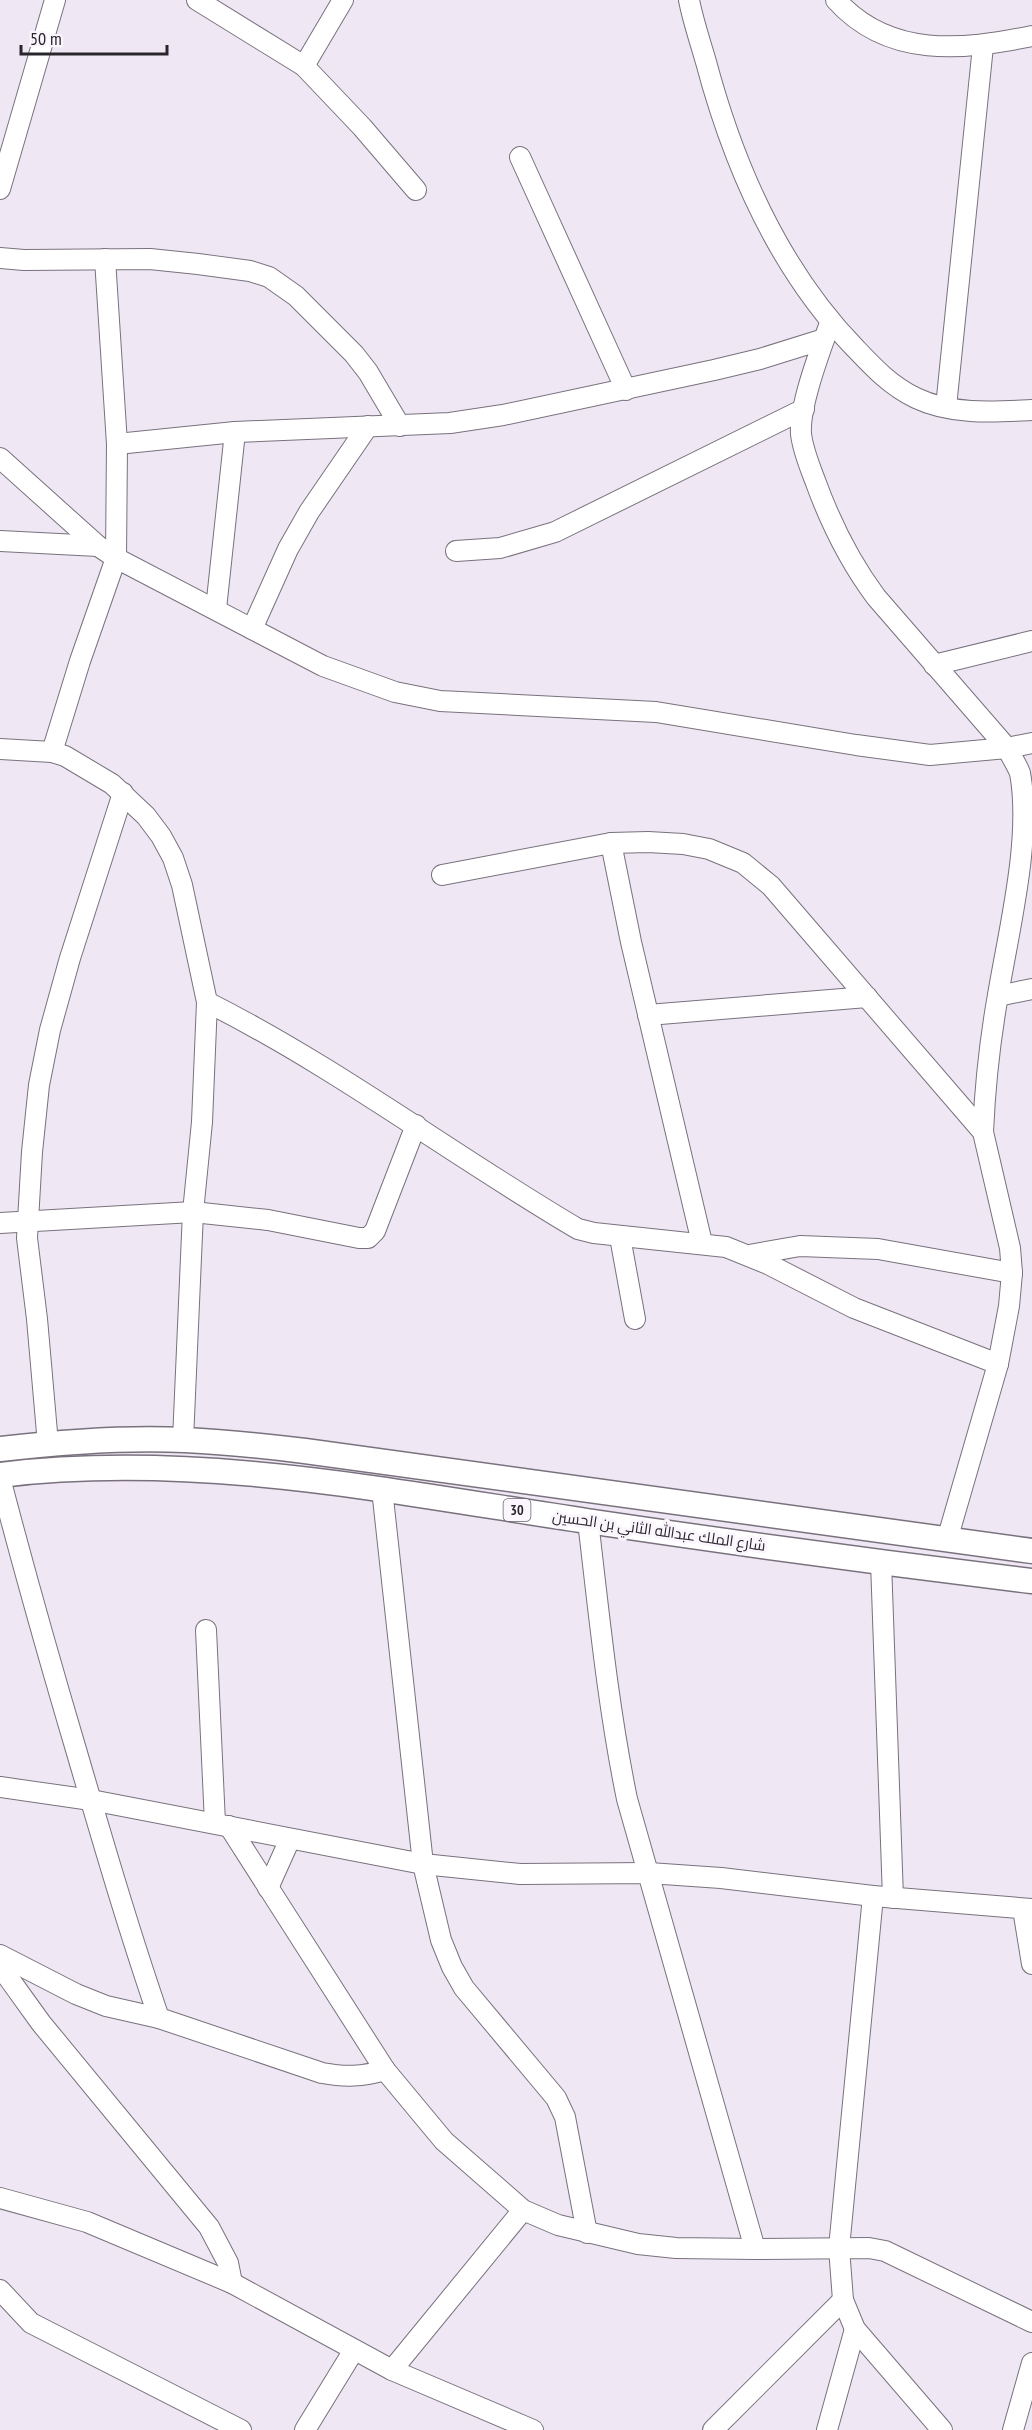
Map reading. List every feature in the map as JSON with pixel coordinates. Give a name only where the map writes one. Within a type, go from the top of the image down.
[{"type":"main road","name":"شارع الملك عبدالله الثاني بن الحسين","points":[[0,1449],[48,1444],[183,1440],[305,1450],[1032,1551]]},
{"type":"main road","name":"شارع الملك عبدالله الثاني بن الحسين","points":[[0,1476],[90,1468],[164,1467],[247,1473],[381,1490],[880,1562],[1032,1581]]},
{"type":"main road","points":[[501,1508],[503,1478]]},
{"type":"main road","points":[[533,1513],[535,1483]]},
{"type":"street","points":[[0,189],[5,153],[55,0]]},
{"type":"street","points":[[197,0],[303,66],[362,127],[416,190]]},
{"type":"street","points":[[303,66],[343,0]]},
{"type":"street","points":[[689,0],[715,97],[741,169],[759,211],[827,331],[883,378],[917,398],[946,407],[974,412],[1032,410]]},
{"type":"street","points":[[836,0],[875,30],[899,40],[940,47],[983,46],[1032,36]]},
{"type":"street","points":[[946,407],[983,46]]},
{"type":"street","points":[[520,157],[626,390]]},
{"type":"street","points":[[0,258],[24,260],[150,259],[250,271],[269,277],[282,284],[354,354],[374,381],[400,426]]},
{"type":"street","points":[[52,752],[80,661],[116,558],[117,444],[105,259]]},
{"type":"street","points":[[117,444],[235,432],[450,423],[502,415],[626,390],[760,359],[827,331]]},
{"type":"street","points":[[827,331],[804,409],[801,433],[806,457],[841,541],[858,572],[876,597],[1007,748],[1020,773],[1029,806],[1028,835],[1022,874],[998,996],[986,1082],[983,1132],[1003,1209],[1012,1273],[1010,1306],[998,1364],[947,1540]]},
{"type":"street","points":[[456,552],[500,548],[555,532],[804,409]]},
{"type":"street","points":[[252,629],[288,549],[309,512],[368,426]]},
{"type":"street","points":[[216,609],[235,432]]},
{"type":"street","points":[[0,458],[98,546],[116,558],[323,666],[395,692],[440,701],[656,712],[930,755],[1032,744]]},
{"type":"street","points":[[0,541],[98,546]]},
{"type":"street","points":[[934,665],[1032,641]]},
{"type":"street","points":[[0,749],[52,752],[65,756],[88,768],[123,794],[146,816],[173,858],[182,885],[207,1002],[183,1440]]},
{"type":"street","points":[[48,1444],[27,1222],[39,1085],[50,1030],[83,914],[123,794]]},
{"type":"street","points":[[442,875],[611,843],[683,844],[709,849],[742,864],[771,886],[983,1132]]},
{"type":"street","points":[[611,843],[648,1015],[702,1243]]},
{"type":"street","points":[[998,996],[1032,990]]},
{"type":"street","points":[[648,1015],[867,997]]},
{"type":"street","points":[[207,1002],[253,1025],[342,1077],[578,1228],[620,1237],[702,1243],[749,1255],[854,1308],[998,1364]]},
{"type":"street","points":[[0,1223],[194,1212],[268,1221],[368,1238],[375,1231],[416,1125]]},
{"type":"street","points":[[620,1237],[635,1319]]},
{"type":"street","points":[[749,1255],[800,1246],[878,1249],[1012,1273]]},
{"type":"street","points":[[0,1476],[23,1567],[91,1800],[136,1952],[159,2018]]},
{"type":"street","points":[[381,1490],[423,1864],[441,1940],[464,1988],[556,2098],[565,2117],[587,2233]]},
{"type":"street","points":[[588,1521],[603,1654],[627,1798],[755,2249]]},
{"type":"street","points":[[880,1562],[893,1898]]},
{"type":"street","points":[[206,1630],[221,1825],[268,1888],[385,2070],[444,2141],[523,2210],[558,2225],[638,2244],[755,2249],[869,2248],[894,2254],[1032,2322]]},
{"type":"street","points":[[0,1787],[91,1800],[423,1864],[520,1874],[649,1874],[772,1883],[873,1896],[1028,1909],[1032,1964]]},
{"type":"street","points":[[268,1888],[290,1839]]},
{"type":"street","points":[[873,1896],[839,2248],[843,2300],[855,2329],[942,2430]]},
{"type":"street","points":[[0,1955],[76,1994],[106,2006],[159,2018],[322,2073],[342,2077],[362,2077],[385,2070]]},
{"type":"street","points":[[0,1966],[41,2024],[209,2227],[228,2263],[232,2283]]},
{"type":"street","points":[[0,2198],[87,2222],[232,2283],[392,2370],[533,2430]]},
{"type":"street","points":[[392,2370],[523,2210]]},
{"type":"street","points":[[0,2290],[31,2323],[241,2430]]},
{"type":"street","points":[[713,2430],[843,2300]]},
{"type":"street","points":[[827,2430],[855,2329]]},
{"type":"street","points":[[305,2430],[354,2350]]},
{"type":"street","points":[[1013,2430],[1032,2363]]}]
